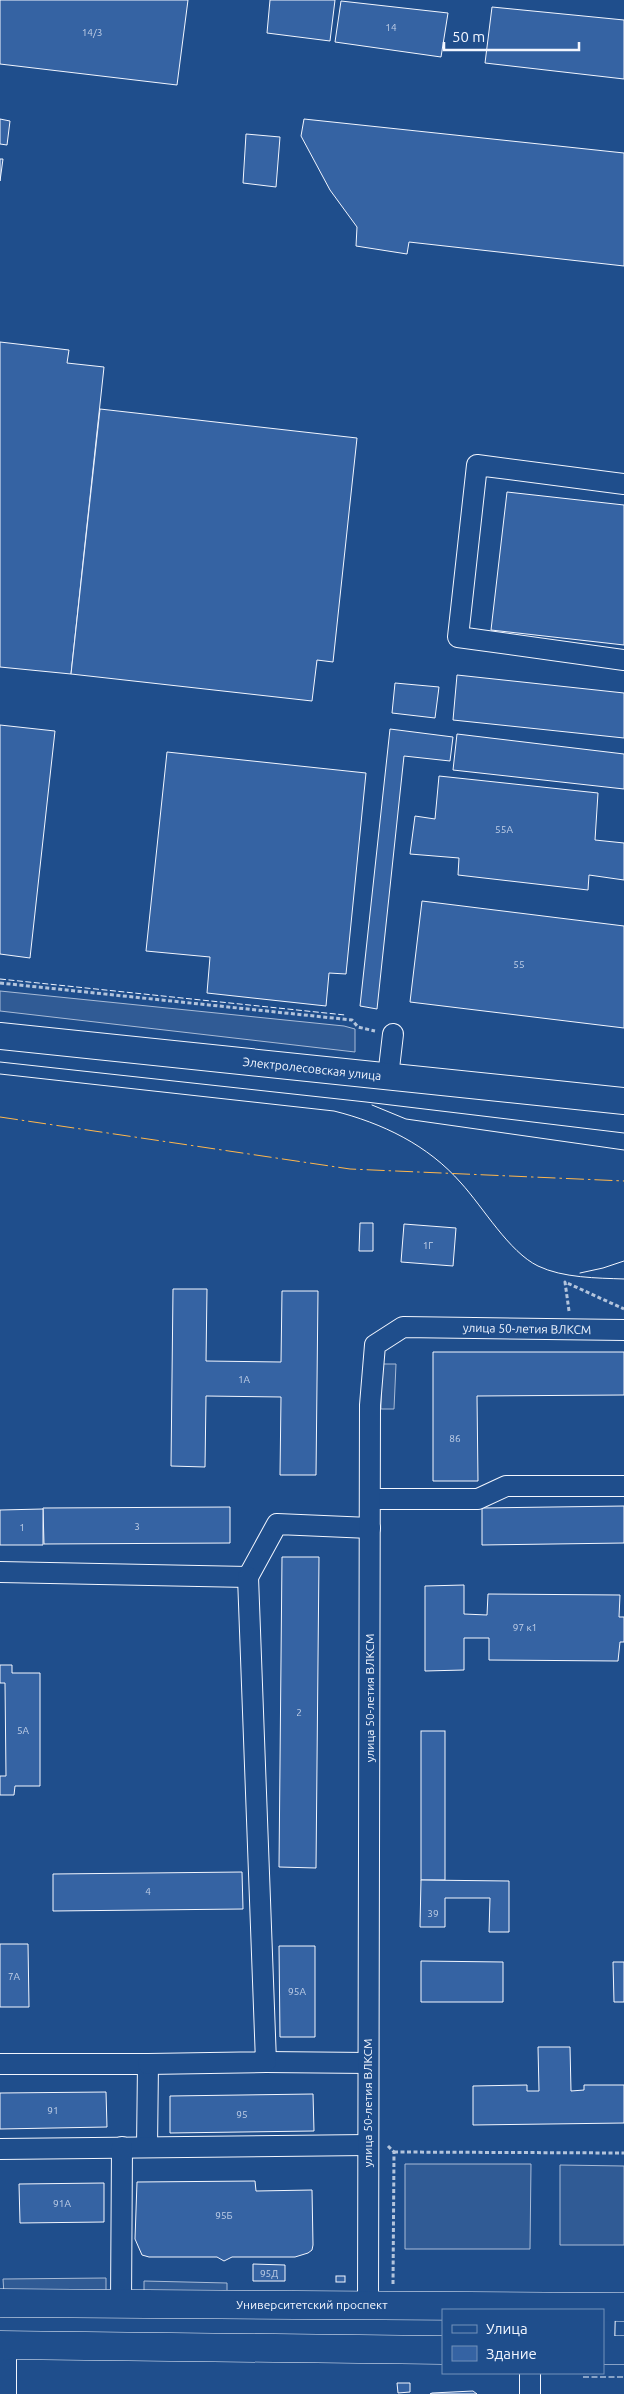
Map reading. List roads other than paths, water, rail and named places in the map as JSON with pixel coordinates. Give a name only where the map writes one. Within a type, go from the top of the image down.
[{"type":"highway","name":"Университетский проспект","points":[[0,2303],[615,2307]]},
{"type":"highway","points":[[3,2345],[442,2350]]},
{"type":"main road","name":"Электролесовская улица","points":[[0,1036],[624,1101]]},
{"type":"street","points":[[624,484],[476,465],[458,637],[624,660]]},
{"type":"street","points":[[388,1077],[392,1035]]},
{"type":"street","name":"улица 50-летия ВЛКСМ","points":[[368,2305],[370,1405],[375,1345],[403,1327],[624,1330]]},
{"type":"street","points":[[370,1499],[478,1498],[506,1486],[624,1486]]},
{"type":"street","points":[[266,2062],[248,1577],[277,1524],[370,1528]]},
{"type":"street","points":[[0,1572],[248,1577]]},
{"type":"street","points":[[0,2064],[368,2063]]},
{"type":"street","points":[[147,2147],[148,2064]]},
{"type":"street","points":[[0,2149],[122,2148],[368,2135]]},
{"type":"street","points":[[121,2304],[122,2148]]},
{"type":"street","points":[[610,2350],[615,2307]]},
{"type":"street","points":[[3,2345],[6,2394]]},
{"type":"street","points":[[530,2374],[530,2394]]},
{"type":"tram line","points":[[0,1062],[366,1102],[624,1133]]},
{"type":"tram line","points":[[0,1074],[334,1111],[352,1116],[387,1129],[434,1157],[461,1183],[507,1240],[527,1259],[538,1266],[569,1275],[624,1279]]},
{"type":"tram line","points":[[372,1105],[406,1119],[624,1150]]},
{"type":"tram line","points":[[580,1273],[624,1261]]}]
